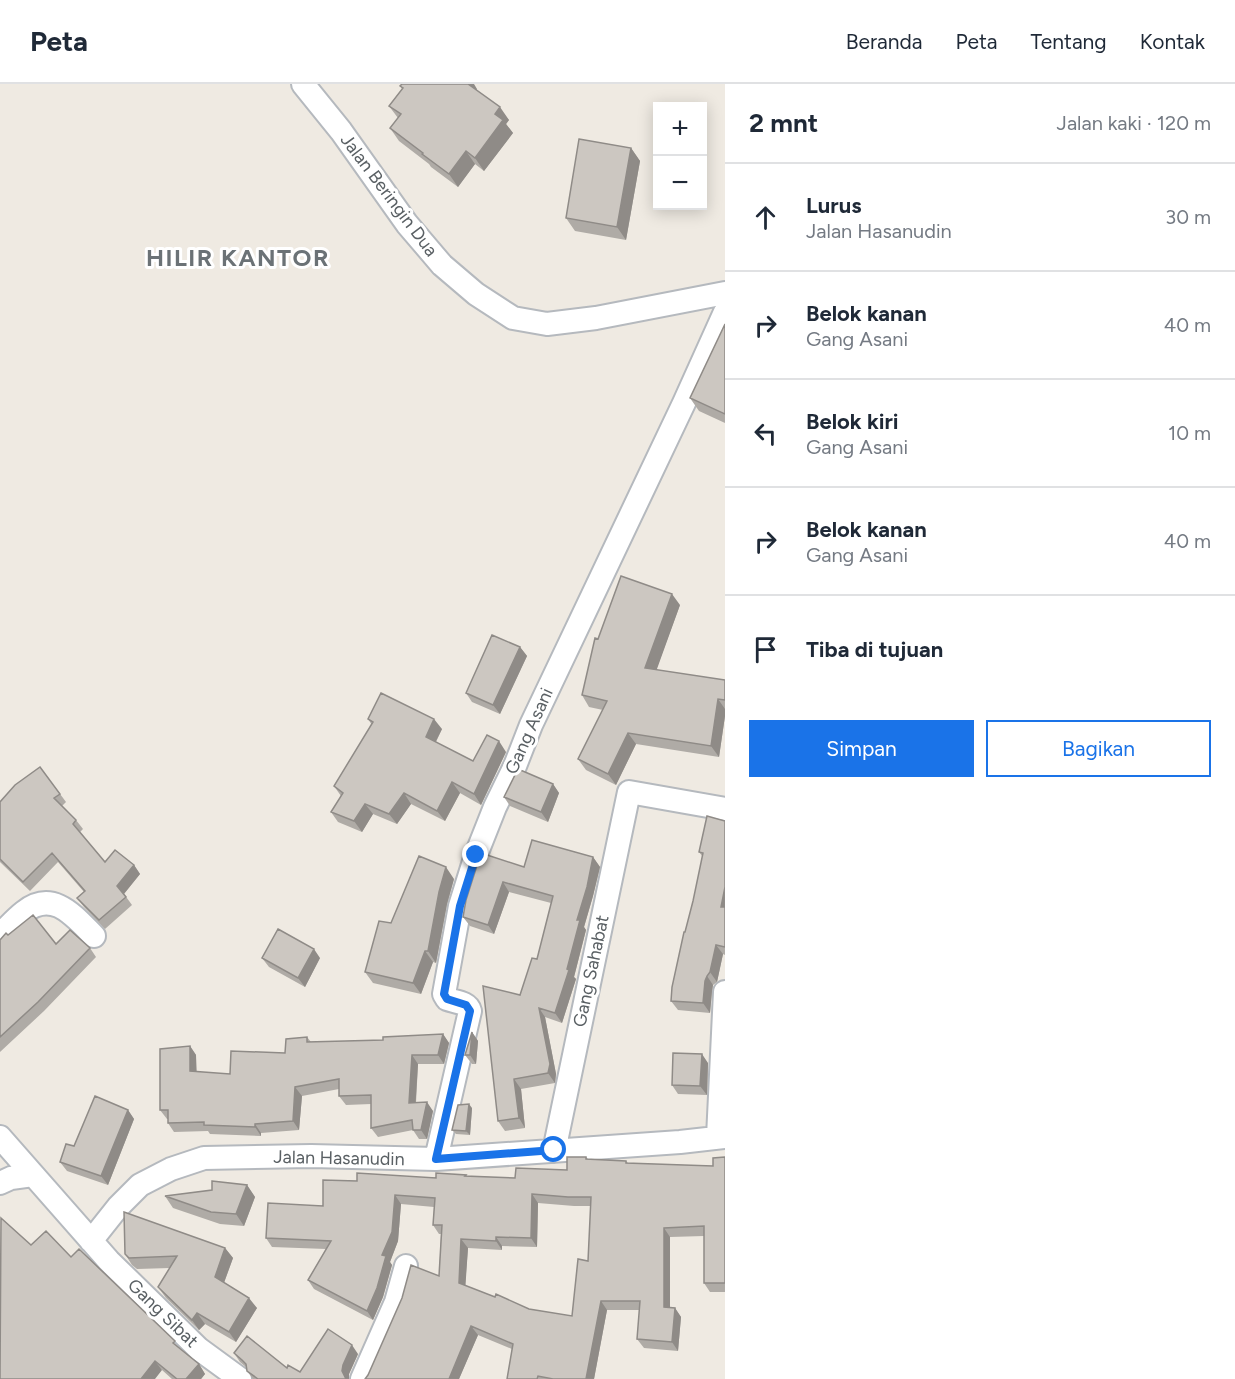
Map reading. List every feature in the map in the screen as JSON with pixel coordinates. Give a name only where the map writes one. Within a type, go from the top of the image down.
[{"type":"street","name":"Jalan Beringin Dua","points":[[303,84],[341,131],[407,225],[442,265],[476,294],[513,318],[547,324],[596,318],[725,292]]},
{"type":"street","name":"Gang Asani","points":[[436,1159],[470,1011],[466,1005],[447,999],[444,994],[460,906],[476,855],[531,725],[684,404],[725,312]]},
{"type":"street","name":"Gang Sahabat","points":[[554,1150],[628,792],[725,808]]},
{"type":"street","points":[[0,935],[24,911],[38,903],[52,903],[69,911],[94,936]]},
{"type":"street","points":[[721,1137],[725,992]]},
{"type":"street","name":"Gang Sibat","points":[[0,1137],[109,1261],[199,1349],[240,1379]]},
{"type":"street","name":"Jalan Hasanudin","points":[[91,1241],[118,1207],[140,1185],[171,1168],[204,1158],[311,1156],[436,1159],[680,1142],[721,1137]]},
{"type":"street","points":[[0,1183],[12,1178],[33,1175]]},
{"type":"street","points":[[362,1379],[396,1302],[406,1266]]},
{"type":"building","points":[[402,84],[468,84],[500,107],[495,114],[503,120],[475,158],[466,151],[449,174],[390,128],[401,114],[389,106],[403,88],[400,86]]},
{"type":"building","points":[[579,139],[631,148],[617,227],[566,218]]},
{"type":"building","points":[[725,324],[725,414],[690,398]]},
{"type":"building","points":[[621,576],[672,594],[645,668],[725,680],[725,700],[718,699],[711,746],[628,733],[608,774],[578,759],[607,701],[582,695],[595,638],[598,639]]},
{"type":"building","points":[[492,635],[520,647],[493,705],[466,693]]},
{"type":"building","points":[[381,693],[434,719],[426,737],[473,761],[487,735],[499,741],[474,794],[452,782],[437,811],[404,793],[389,814],[365,804],[354,821],[331,812],[343,793],[334,786],[373,722],[368,719]]},
{"type":"building","points":[[40,767],[60,794],[54,798],[76,820],[73,824],[105,862],[115,850],[134,865],[117,886],[126,897],[99,920],[77,898],[85,891],[52,853],[23,882],[0,859],[0,802],[15,785]]},
{"type":"building","points":[[518,769],[553,784],[541,812],[504,797]]},
{"type":"building","points":[[707,816],[725,821],[725,887],[721,907],[725,907],[725,947],[716,945],[710,972],[705,981],[703,1003],[671,1001],[672,987],[703,853],[699,852]]},
{"type":"building","points":[[532,840],[593,857],[577,920],[580,920],[567,969],[569,970],[555,1013],[539,1008],[550,1064],[548,1073],[514,1079],[519,1118],[498,1121],[483,986],[520,995],[532,958],[537,959],[553,896],[503,882],[488,925],[463,917],[481,853],[524,867]]},
{"type":"building","points":[[419,856],[446,867],[428,951],[425,951],[413,983],[365,972],[379,921],[391,923]]},
{"type":"building","points":[[33,915],[56,944],[70,930],[90,948],[38,1002],[0,1037],[0,940],[6,933],[8,935]]},
{"type":"building","points":[[278,929],[314,949],[298,978],[262,958]]},
{"type":"building","points":[[472,1032],[470,1055],[465,1055]]},
{"type":"building","points":[[443,1034],[438,1055],[412,1055],[409,1103],[427,1102],[421,1130],[413,1130],[412,1120],[371,1128],[371,1095],[339,1096],[339,1079],[295,1087],[293,1121],[255,1124],[255,1127],[204,1125],[204,1122],[168,1123],[168,1110],[160,1110],[160,1049],[190,1046],[190,1071],[230,1074],[231,1051],[285,1053],[286,1039],[307,1037],[307,1042],[383,1040],[383,1037]]},
{"type":"building","points":[[673,1053],[702,1054],[700,1086],[672,1085]]},
{"type":"building","points":[[95,1096],[128,1110],[101,1176],[60,1162],[66,1144],[74,1146]]},
{"type":"building","points":[[469,1104],[466,1131],[452,1130],[458,1105]]},
{"type":"building","points":[[567,1157],[626,1161],[626,1163],[713,1166],[713,1158],[725,1157],[725,1283],[704,1283],[704,1226],[664,1228],[664,1307],[675,1308],[672,1342],[637,1339],[640,1301],[601,1301],[586,1379],[553,1379],[538,1376],[537,1379],[507,1379],[513,1344],[471,1326],[449,1379],[365,1379],[402,1298],[411,1265],[439,1276],[442,1225],[433,1225],[435,1198],[395,1195],[392,1232],[382,1255],[386,1256],[377,1288],[367,1311],[308,1280],[331,1241],[266,1238],[268,1203],[323,1206],[323,1180],[357,1181],[357,1173],[436,1178],[436,1173],[515,1178],[516,1168],[567,1170]],"holes":[[[532,1194],[591,1197],[588,1261],[578,1259],[572,1316],[529,1309],[496,1294],[495,1297],[459,1283],[461,1239],[496,1241],[496,1237],[531,1238]]]},
{"type":"building","points":[[212,1181],[247,1185],[236,1214],[211,1212],[165,1196],[212,1190]]},
{"type":"building","points":[[124,1212],[225,1248],[215,1277],[249,1298],[229,1332],[197,1313],[192,1320],[158,1287],[177,1256],[129,1258],[125,1254]]},
{"type":"building","points":[[1,1218],[31,1245],[46,1231],[71,1257],[79,1249],[175,1341],[173,1343],[199,1364],[186,1379],[177,1379],[155,1361],[141,1379],[0,1379]]},
{"type":"building","points":[[328,1329],[352,1345],[343,1365],[342,1371],[346,1379],[258,1379],[247,1371],[246,1364],[234,1353],[247,1336],[287,1368],[288,1365],[300,1372]]},
{"type":"district","name":"HILIR KANTOR","points":[[238,258]]},
{"type":"route","points":[[476,855],[460,906],[444,994],[447,999],[466,1005],[470,1011],[436,1159],[554,1150]]}]
